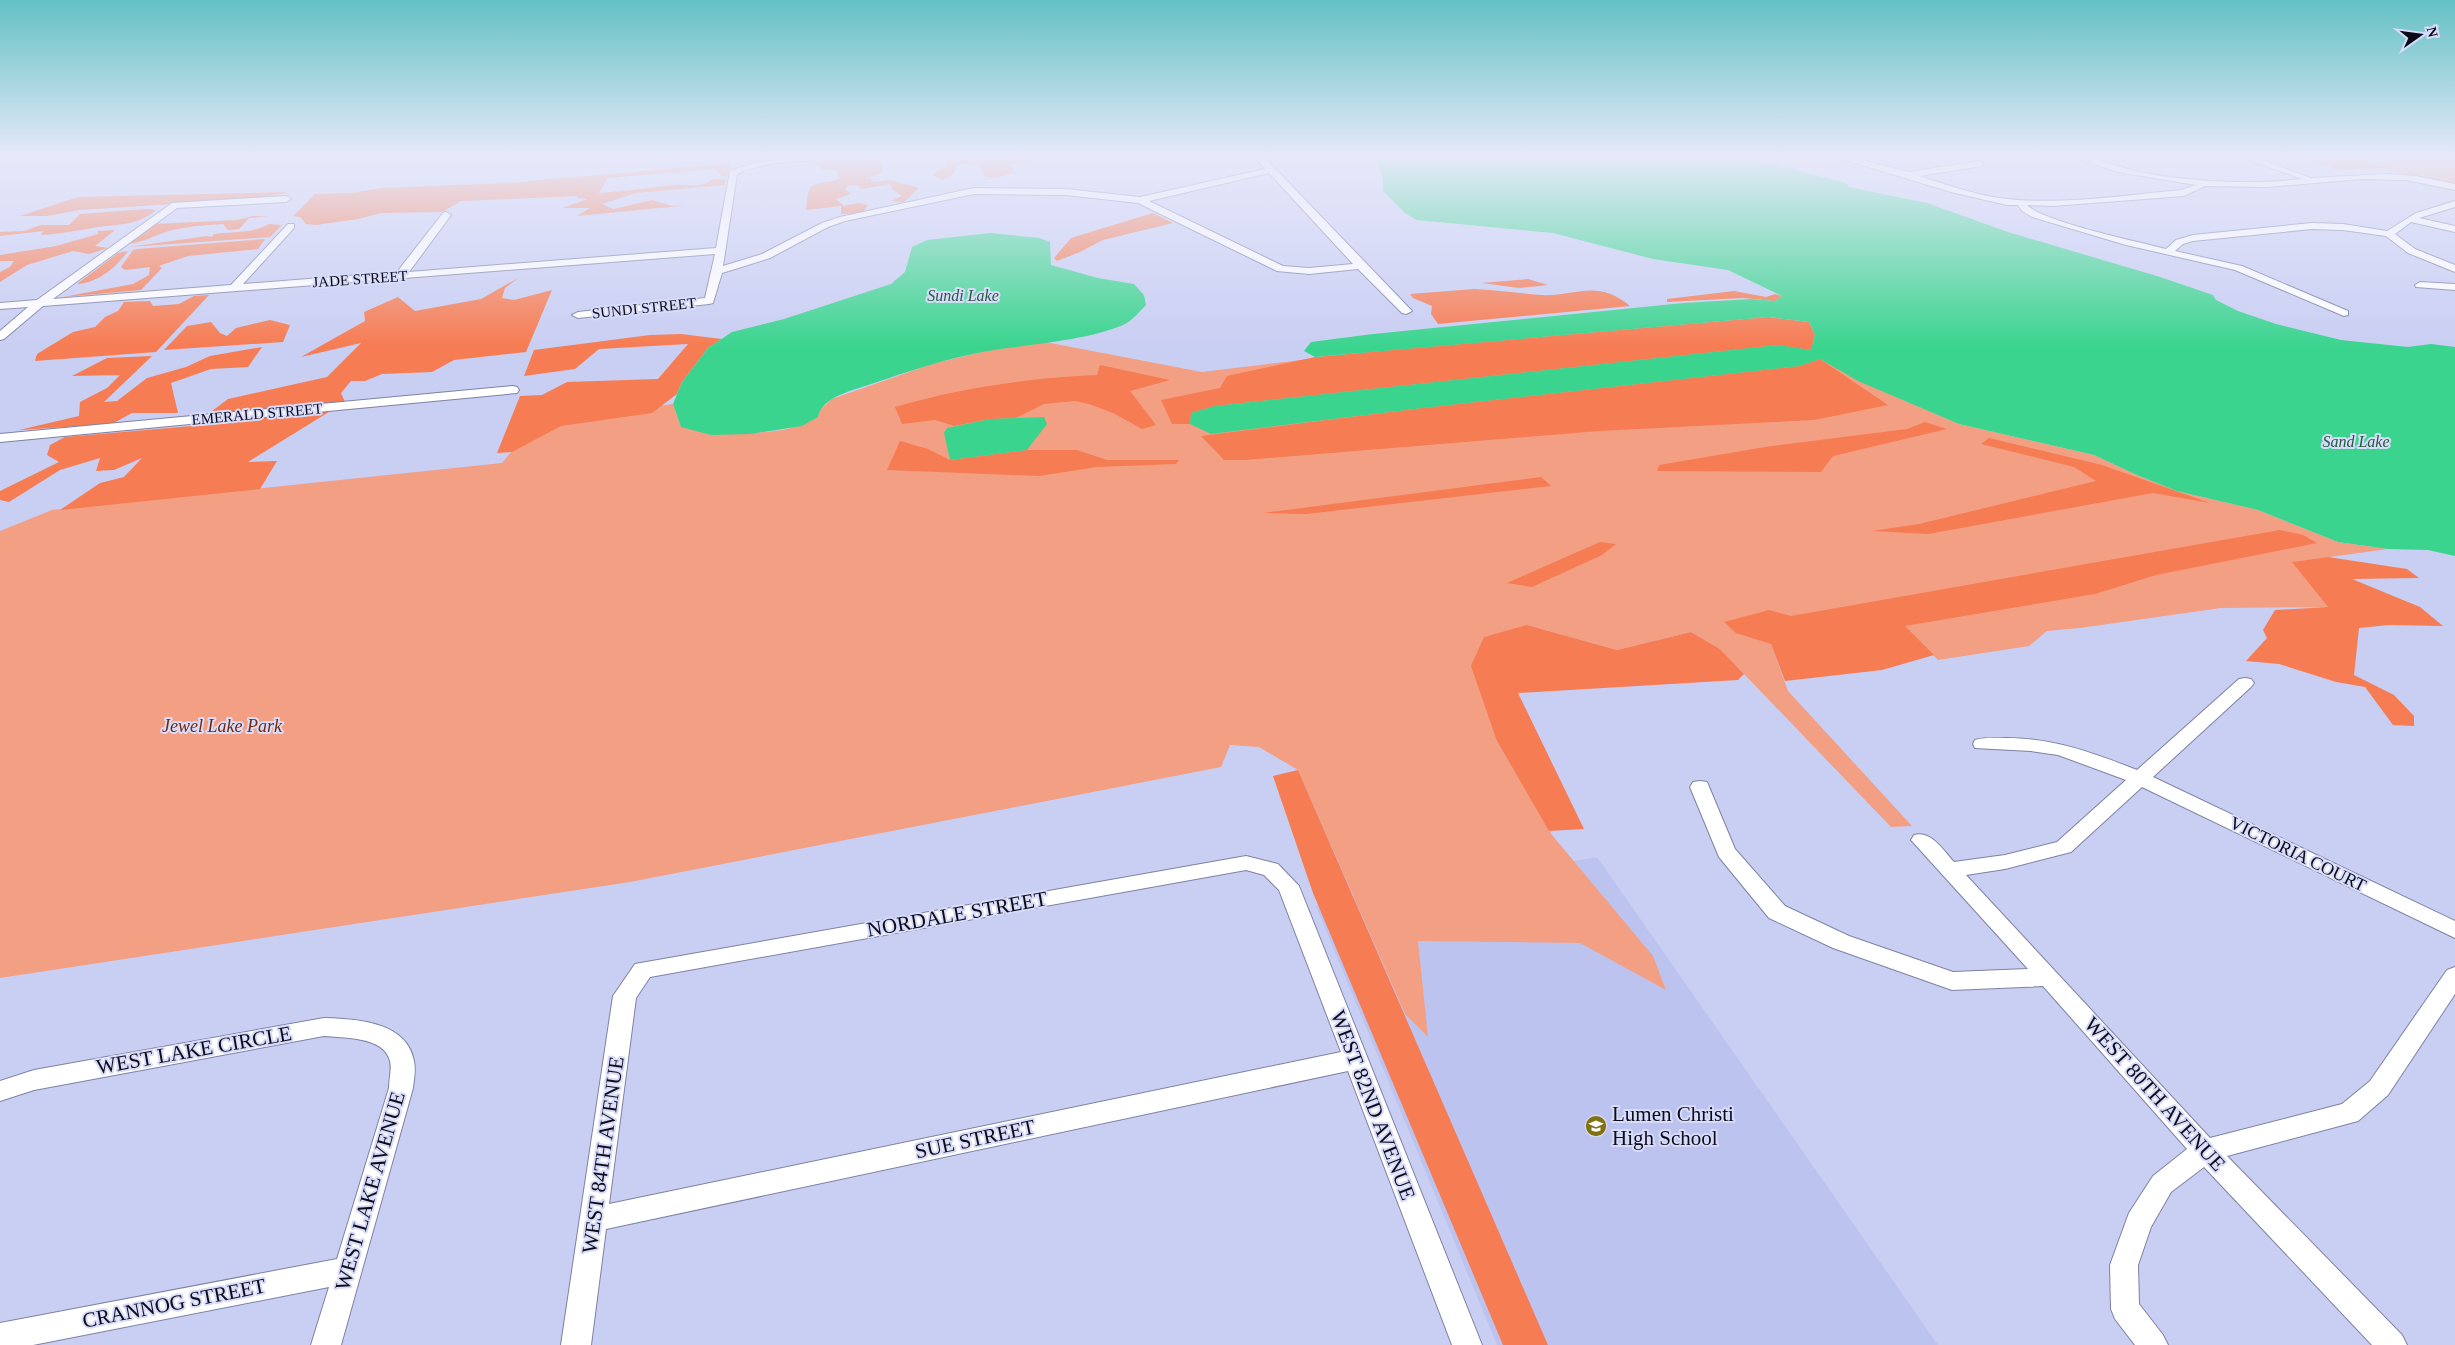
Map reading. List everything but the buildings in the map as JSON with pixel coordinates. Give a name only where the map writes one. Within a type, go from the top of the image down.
[{"type":"street","points":[[0,338],[40,303],[155,220]]},
{"type":"street","points":[[400,276],[443,220]]},
{"type":"street","points":[[725,220],[719,251],[718,271],[766,256],[834,222],[843,220]]},
{"type":"street","points":[[1180,220],[1281,269],[1310,271],[1361,266]]},
{"type":"street","points":[[1318,220],[1406,311]]},
{"type":"street","points":[[2049,220],[2238,268],[2344,313]]},
{"type":"street","points":[[2389,234],[2396,226],[2408,220]]},
{"type":"street","points":[[2413,220],[2455,229]]},
{"type":"street","points":[[233,289],[291,226]]},
{"type":"street","points":[[2170,252],[2174,246],[2183,240],[2254,231],[2324,226],[2389,234],[2397,242],[2415,253],[2455,268]]},
{"type":"street","points":[[2254,231],[2278,239]]},
{"type":"street","name":"JADE STREET","points":[[0,306],[719,251]]},
{"type":"street","name":"SUNDI STREET","points":[[578,315],[709,301],[713,297],[718,271]]},
{"type":"street","points":[[2420,285],[2455,287]]},
{"type":"street","name":"EMERALD STREET","points":[[0,438],[513,390]]},
{"type":"street","points":[[1948,870],[2005,862],[2064,847],[2245,683]]},
{"type":"street","name":"VICTORIA COURT","points":[[1982,744],[2021,744],[2059,749],[2140,778],[2455,930]]},
{"type":"street","points":[[1700,787],[1726,852],[1777,912],[1841,942],[1952,981],[2049,977]]},
{"type":"street","name":"WEST 80TH AVENUE","points":[[1921,840],[2049,977],[2205,1151],[2392,1345]]},
{"type":"street","name":"NORDALE STREET","points":[[643,970],[1246,863],[1271,869]]},
{"type":"street","name":"WEST 82ND AVENUE","points":[[1271,869],[1288,886],[1464,1344]]},
{"type":"street","name":"WEST 84TH AVENUE","points":[[576,1345],[595,1219],[624,996],[643,970]]},
{"type":"street","points":[[2153,1345],[2125,1309],[2124,1265],[2139,1222],[2162,1184],[2205,1151],[2349,1113],[2379,1088],[2455,976]]},
{"type":"street","name":"WEST LAKE CIRCLE","points":[[0,1091],[34,1080],[324,1027],[361,1030],[389,1039]]},
{"type":"street","name":"WEST LAKE AVENUE","points":[[326,1345],[401,1088],[402,1058],[389,1039]]},
{"type":"street","name":"SUE STREET","points":[[595,1219],[1355,1059]]},
{"type":"street","name":"CRANNOG STREET","points":[[0,1337],[348,1270]]},
{"type":"shaded area","points":[[74,220],[140,220],[63,233],[41,235],[44,231],[0,236],[0,232],[24,231],[41,225],[69,225]]},
{"type":"shaded area","points":[[247,220],[239,229],[228,230],[223,224],[192,227],[173,230],[139,242],[125,244],[153,224]]},
{"type":"shaded area","points":[[302,220],[353,220],[316,225],[306,224]]},
{"type":"shaded area","points":[[1131,220],[1167,220],[1173,223],[1103,240],[1057,261],[1054,258],[1071,238]]},
{"type":"shaded area","points":[[269,224],[282,225],[270,237],[129,247],[207,236],[212,237],[214,234],[249,231]]},
{"type":"shaded area","points":[[115,230],[95,246],[108,248],[89,254],[73,251],[27,265],[0,282],[0,272],[10,267],[14,261],[0,261],[0,255],[56,246],[98,234],[98,231]]},
{"type":"shaded area","points":[[265,239],[258,249],[188,256],[159,266],[162,268],[141,290],[63,297],[133,284],[149,275],[150,267],[125,270],[121,267],[133,250]]},
{"type":"shaded area","points":[[128,251],[112,269],[99,278],[77,284],[118,253]]},
{"type":"shaded area","points":[[518,278],[505,288],[502,298],[514,300],[552,290],[526,352],[454,360],[432,372],[382,374],[365,381],[351,381],[341,393],[345,402],[248,462],[277,461],[260,489],[60,510],[100,483],[124,477],[142,458],[114,470],[96,471],[100,458],[60,470],[9,502],[0,500],[0,491],[59,462],[47,455],[50,445],[65,437],[192,426],[228,399],[327,377],[361,343],[301,357],[365,321],[364,312],[398,297],[415,311],[481,299]]},
{"type":"shaded area","points":[[1528,279],[1548,285],[1519,288],[1482,283]]},
{"type":"shaded area","points":[[1474,289],[1540,295],[1596,291],[1607,293],[1630,306],[1438,324],[1431,314],[1432,306],[1413,298],[1410,294]]},
{"type":"shaded area","points":[[1734,291],[1766,297],[1775,294],[1782,296],[1775,301],[1743,298],[1667,302],[1667,299]]},
{"type":"shaded area","points":[[209,295],[156,352],[35,361],[37,354],[73,332],[95,327],[105,317],[118,311],[124,302],[150,301],[153,306],[179,304],[194,296]]},
{"type":"shaded area","points":[[1769,317],[1809,322],[1815,335],[1811,350],[1778,345],[1215,406],[1191,413],[1190,424],[1172,424],[1161,400],[1220,388],[1227,376],[1315,357]]},
{"type":"shaded area","points":[[270,320],[290,325],[283,342],[164,350],[187,326],[211,322],[220,333],[227,336],[236,328]]},
{"type":"shaded area","points":[[681,334],[722,339],[708,348],[682,382],[677,394],[652,413],[561,426],[512,452],[497,453],[520,396],[542,395],[567,382],[658,379],[688,344],[599,349],[575,369],[524,376],[534,350],[650,335]]},
{"type":"shaded area","points":[[262,347],[248,367],[211,369],[171,383],[178,413],[132,413],[112,424],[19,430],[79,416],[80,402],[107,388],[120,375],[72,376],[107,358],[152,356],[104,402],[117,401],[147,378],[186,367],[210,356]]},
{"type":"shaded area","points":[[1820,359],[1888,405],[1814,420],[1599,431],[1245,460],[1224,460],[1201,436],[1423,408],[1800,366]]},
{"type":"shaded area","points":[[1100,365],[1170,380],[1130,391],[1156,425],[1142,429],[1113,413],[1075,401],[1044,404],[1016,418],[990,419],[954,426],[935,420],[902,424],[895,407],[944,394],[995,385],[1097,375]]},
{"type":"shaded area","points":[[1925,422],[1947,429],[1833,456],[1821,472],[1657,471],[1659,465],[1765,447],[1907,429]]},
{"type":"shaded area","points":[[1989,438],[2102,465],[2210,503],[2153,493],[1928,534],[1872,531],[1919,524],[2096,481],[2074,467],[1981,444]]},
{"type":"shaded area","points":[[900,441],[928,449],[950,460],[1027,450],[1077,450],[1107,460],[1179,460],[1176,464],[1097,467],[1039,476],[887,470]]},
{"type":"shaded area","points":[[1541,477],[1551,486],[1306,514],[1263,513]]},
{"type":"shaded area","points":[[2280,530],[2303,535],[2317,543],[2156,575],[2095,594],[1905,626],[1934,655],[1882,670],[1785,681],[1771,644],[1736,633],[1724,622],[1769,610],[1791,616]]},
{"type":"shaded area","points":[[1600,542],[1616,544],[1602,555],[1532,587],[1507,583]]},
{"type":"shaded area","points":[[2328,557],[2407,569],[2419,578],[2352,579],[2420,607],[2443,626],[2389,625],[2359,628],[2354,675],[2394,695],[2414,716],[2414,726],[2393,725],[2365,687],[2336,682],[2279,664],[2246,661],[2267,638],[2263,630],[2275,610],[2328,607],[2292,562]]},
{"type":"shaded area","points":[[1527,625],[1617,650],[1691,632],[1720,649],[1744,674],[1738,680],[1518,693],[1584,829],[1549,831],[1497,741],[1471,666],[1484,637]]},
{"type":"shaded area","points":[[1298,770],[1548,1345],[1503,1345],[1313,893],[1273,776]]},
{"type":"shaded area","name":"Lumen Christi High School","points":[[1597,857],[1938,1345],[1497,1345],[1316,906]]},
{"type":"green space","name":"Jewel Lake Park","points":[[1769,317],[1901,399],[1959,424],[2094,455],[2177,491],[2258,510],[2338,542],[2388,549],[2293,562],[2328,607],[2221,608],[2047,631],[2029,646],[1938,660],[1904,626],[1771,644],[1788,691],[1912,826],[1891,827],[1720,649],[1691,632],[1617,650],[1527,625],[1497,741],[1552,835],[1653,956],[1666,990],[1580,943],[1418,941],[1428,1037],[1405,1014],[1298,770],[1259,747],[1230,745],[1221,767],[630,882],[0,978],[0,531],[52,510],[502,463],[536,422],[673,404],[681,427],[734,432],[769,432],[786,429],[818,417],[820,410],[832,399],[932,364],[986,351],[1045,342],[1202,372],[1376,351]]},
{"type":"water","name":"Sand Lake","points":[[1417,220],[1974,220],[2213,295],[2216,300],[2238,311],[2276,324],[2341,340],[2408,347],[2431,344],[2455,347],[2455,556],[2428,550],[2388,549],[2338,542],[2258,510],[2177,491],[2094,455],[1959,424],[1858,381],[1820,359],[1800,366],[1423,408],[1211,434],[1190,424],[1191,413],[1215,406],[1778,345],[1811,350],[1815,335],[1809,322],[1769,317],[1315,357],[1304,351],[1311,342],[1373,334],[1683,303],[1751,299],[1775,301],[1782,296],[1728,270],[1653,259],[1553,233]]},
{"type":"water","name":"Sundi Lake","points":[[990,233],[1039,238],[1050,242],[1051,265],[1098,278],[1134,284],[1144,295],[1146,305],[1123,325],[1092,335],[958,357],[848,392],[832,399],[821,410],[818,417],[802,426],[750,434],[711,435],[681,427],[673,404],[682,382],[708,348],[732,332],[784,319],[891,284],[905,272],[912,247],[927,240]]},
{"type":"water","points":[[1044,417],[1047,424],[1027,450],[950,460],[944,433],[947,428],[990,419]]},
{"type":"place","name":"Lumen Christi High School","points":[[1596,1126]]}]
